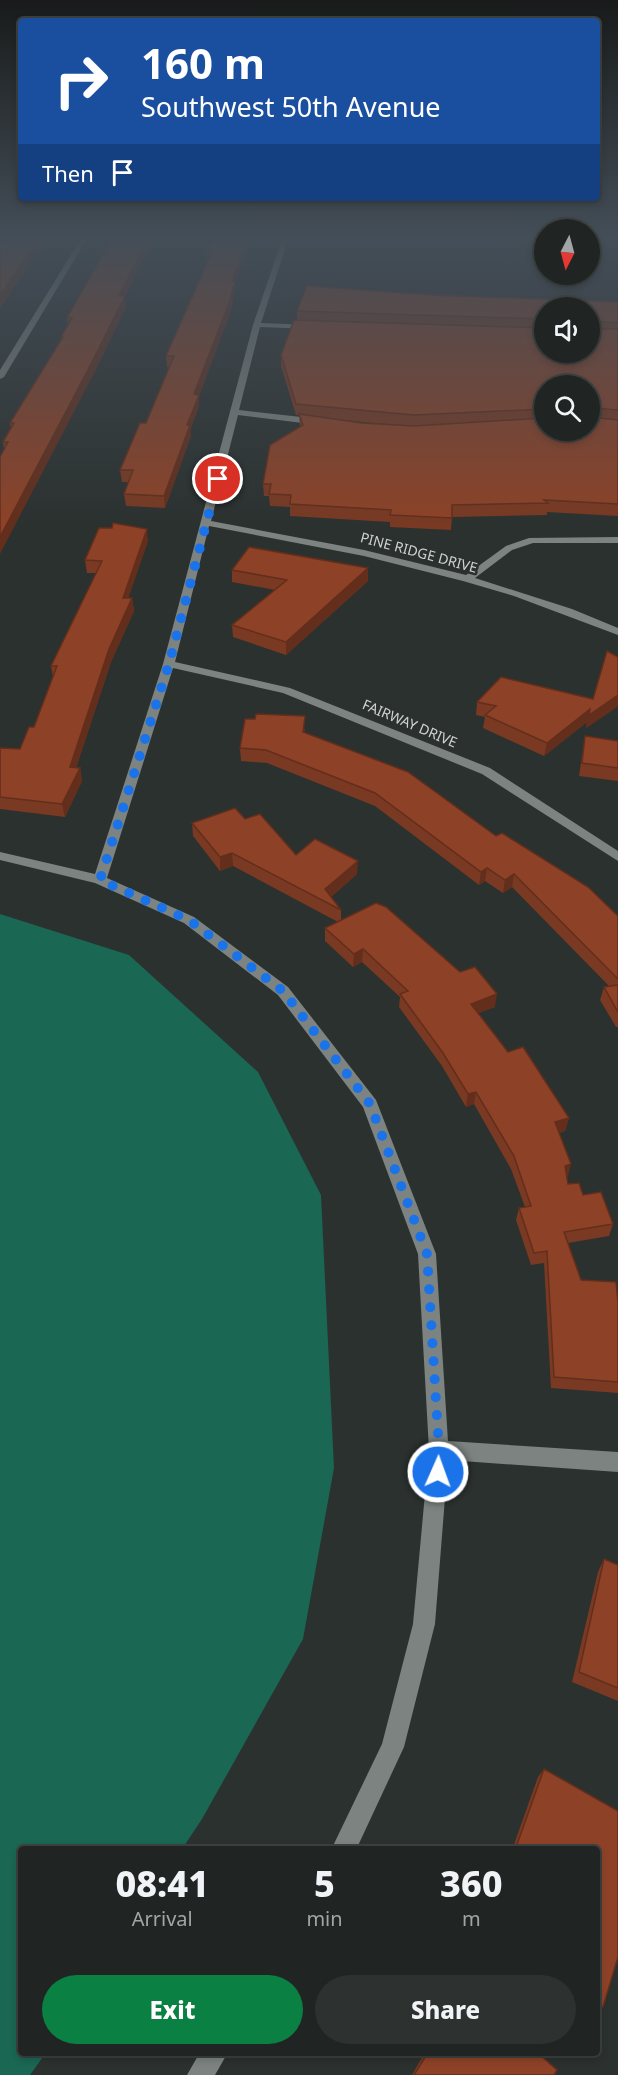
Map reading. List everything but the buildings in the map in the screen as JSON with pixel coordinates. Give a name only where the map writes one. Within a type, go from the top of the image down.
[{"type":"street","points":[[0,377],[26,334]]},
{"type":"street","points":[[100,880],[169,664],[255,334]]},
{"type":"street","points":[[236,412],[328,424]]},
{"type":"street","name":"PINE RIDGE DRIVE","points":[[206,524],[346,547],[469,578],[572,612],[618,632]]},
{"type":"street","points":[[469,578],[509,548],[532,540],[618,540]]},
{"type":"street","name":"FAIRWAY DRIVE","points":[[169,664],[286,690],[365,720],[486,771],[618,857]]},
{"type":"street","points":[[0,856],[33,862],[100,880],[189,920],[283,991],[370,1104],[427,1254],[439,1450],[424,1624],[393,1747],[345,1846]]},
{"type":"street","points":[[439,1450],[618,1461]]},
{"type":"street","points":[[200,2075],[213,2056]]},
{"type":"green space","points":[[0,914],[129,955],[258,1072],[321,1195],[334,1468],[303,1639],[202,1819],[184,1846],[18,1846],[18,2056],[44,2056],[30,2075],[0,2075]]},
{"type":"route","points":[[218,479],[169,664],[100,880],[189,920],[283,991],[370,1104],[427,1254],[439,1450],[438,1472]]}]
